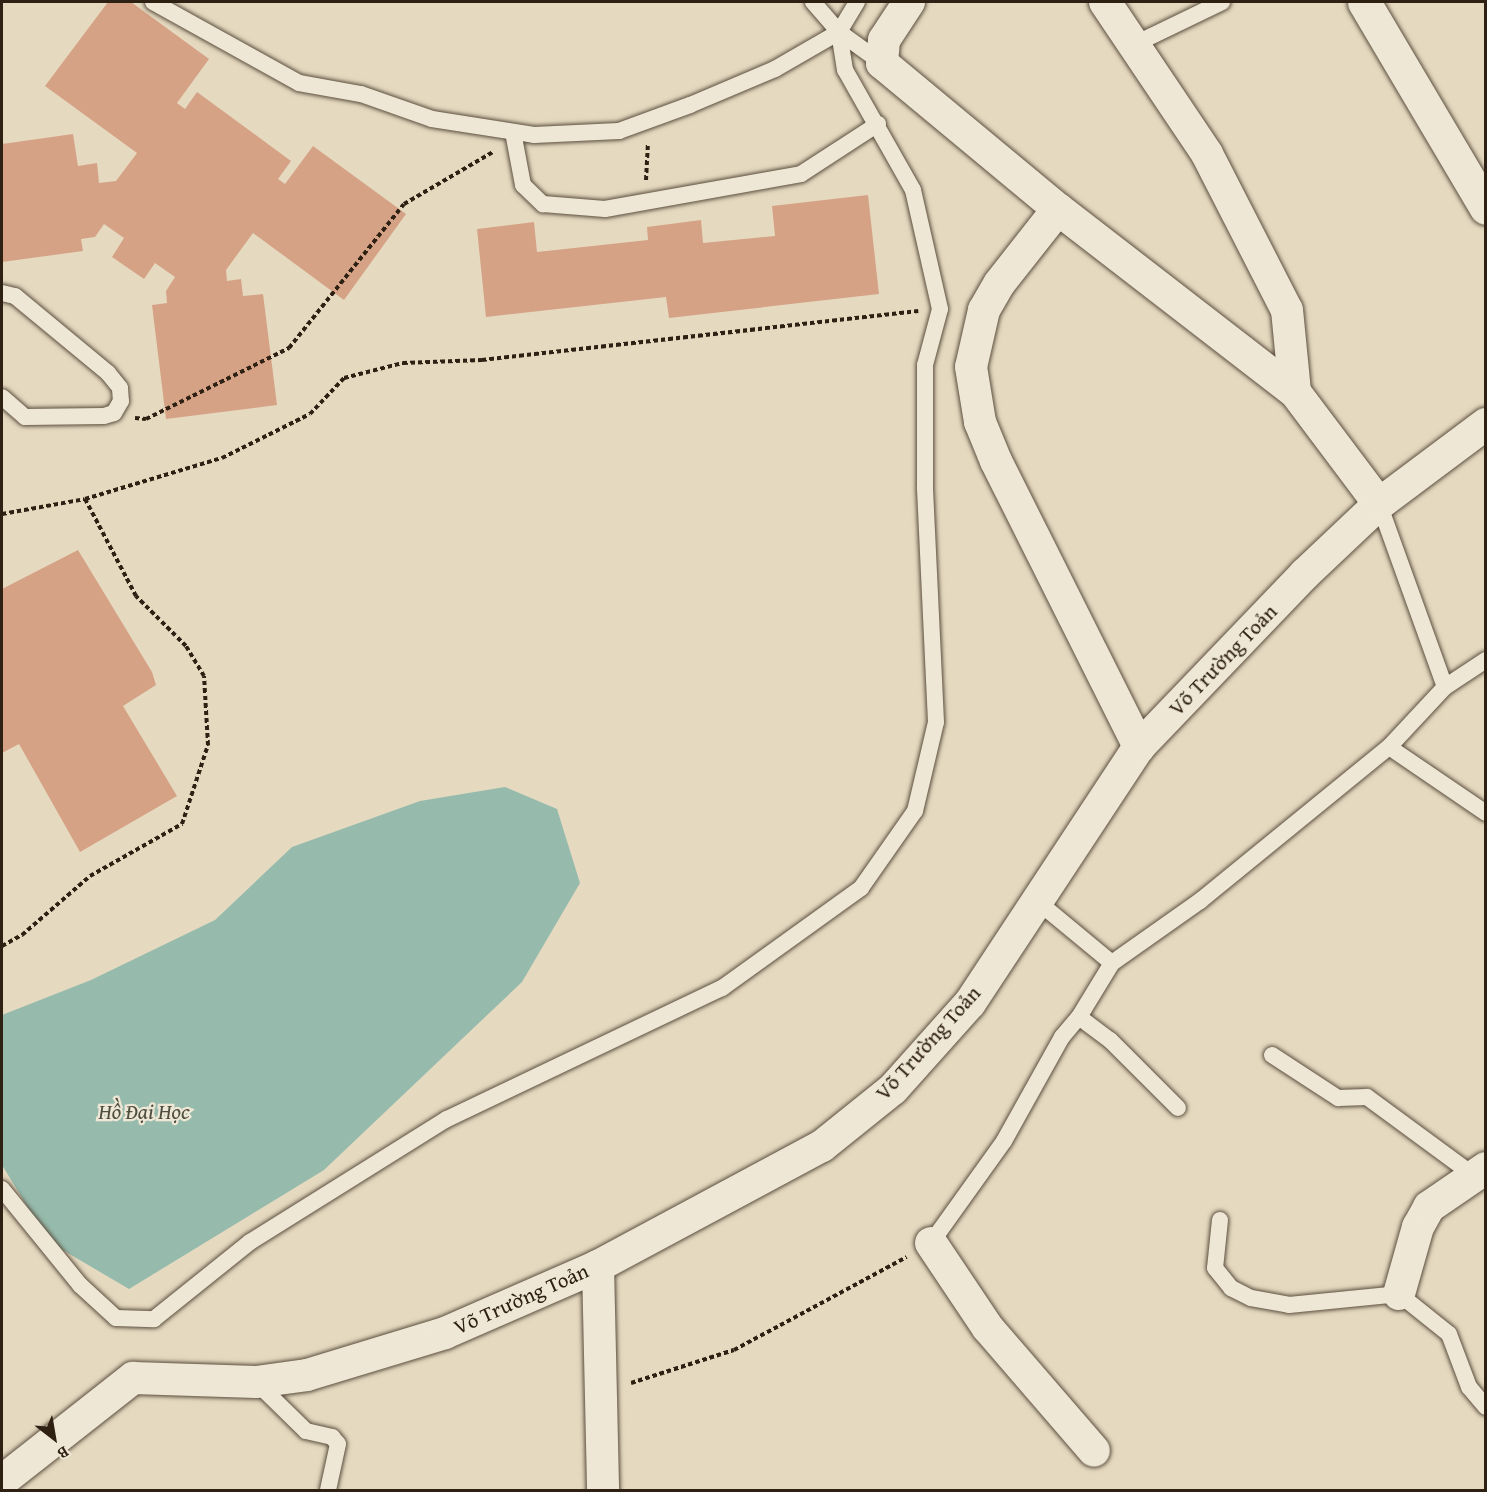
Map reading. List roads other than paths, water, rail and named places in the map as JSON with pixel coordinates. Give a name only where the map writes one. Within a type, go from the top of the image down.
[{"type":"main road","points":[[1364,2],[1485,208]]},
{"type":"street","points":[[909,2],[884,40],[882,63],[1058,210],[1295,392],[1379,504]]},
{"type":"street","points":[[1105,2],[1207,154],[1287,310],[1295,392]]},
{"type":"street","points":[[1058,210],[999,285],[984,310],[971,367],[980,422],[996,461],[1139,747]]},
{"type":"street","name":"Võ Trường Toản","points":[[3,1478],[133,1378],[256,1382],[307,1375],[445,1333],[598,1266],[822,1146],[893,1089],[969,1003],[1139,747],[1305,574],[1379,504],[1485,424]]},
{"type":"street","points":[[1399,1294],[1418,1227],[1429,1207],[1479,1171]]},
{"type":"street","points":[[931,1244],[988,1328],[1094,1451]]},
{"type":"street","points":[[598,1266],[599,1394],[603,1491]]},
{"type":"lane","points":[[153,2],[299,83],[360,94],[432,118],[514,135],[619,131],[649,120],[776,69],[839,32],[857,2]]},
{"type":"lane","points":[[813,2],[839,32],[882,63]]},
{"type":"lane","points":[[1133,45],[1222,2]]},
{"type":"lane","points":[[2,1189],[80,1285],[116,1318],[154,1319],[250,1242],[447,1119],[722,988],[861,888],[915,810],[936,722],[925,486],[925,365],[940,309],[913,190],[878,124],[845,69],[839,32]]},
{"type":"lane","points":[[514,135],[523,185],[543,204],[605,209],[801,174],[878,124]]},
{"type":"lane","points":[[2,293],[15,296],[108,373],[120,388],[121,402],[114,412],[104,417],[25,417],[2,397]]},
{"type":"lane","points":[[1379,504],[1445,687]]},
{"type":"lane","points":[[931,1244],[1004,1141],[1062,1037],[1079,1017],[1112,963],[1200,901],[1389,747],[1445,687],[1485,660]]},
{"type":"lane","points":[[1389,747],[1485,813]]},
{"type":"lane","points":[[1037,901],[1112,963]]},
{"type":"lane","points":[[1079,1017],[1110,1040],[1178,1108]]},
{"type":"lane","points":[[1272,1055],[1338,1098],[1367,1097],[1479,1171]]},
{"type":"lane","points":[[1220,1220],[1215,1268],[1231,1288],[1251,1298],[1289,1305],[1399,1294],[1449,1334],[1469,1387],[1485,1407]]},
{"type":"lane","points":[[256,1382],[306,1431],[332,1437],[338,1444],[328,1491]]},
{"type":"water","name":"Hồ Đại Học","points":[[505,787],[557,809],[580,883],[522,982],[324,1170],[129,1289],[49,1242],[2,1165],[2,1015],[91,980],[215,920],[292,847],[420,801]]}]
